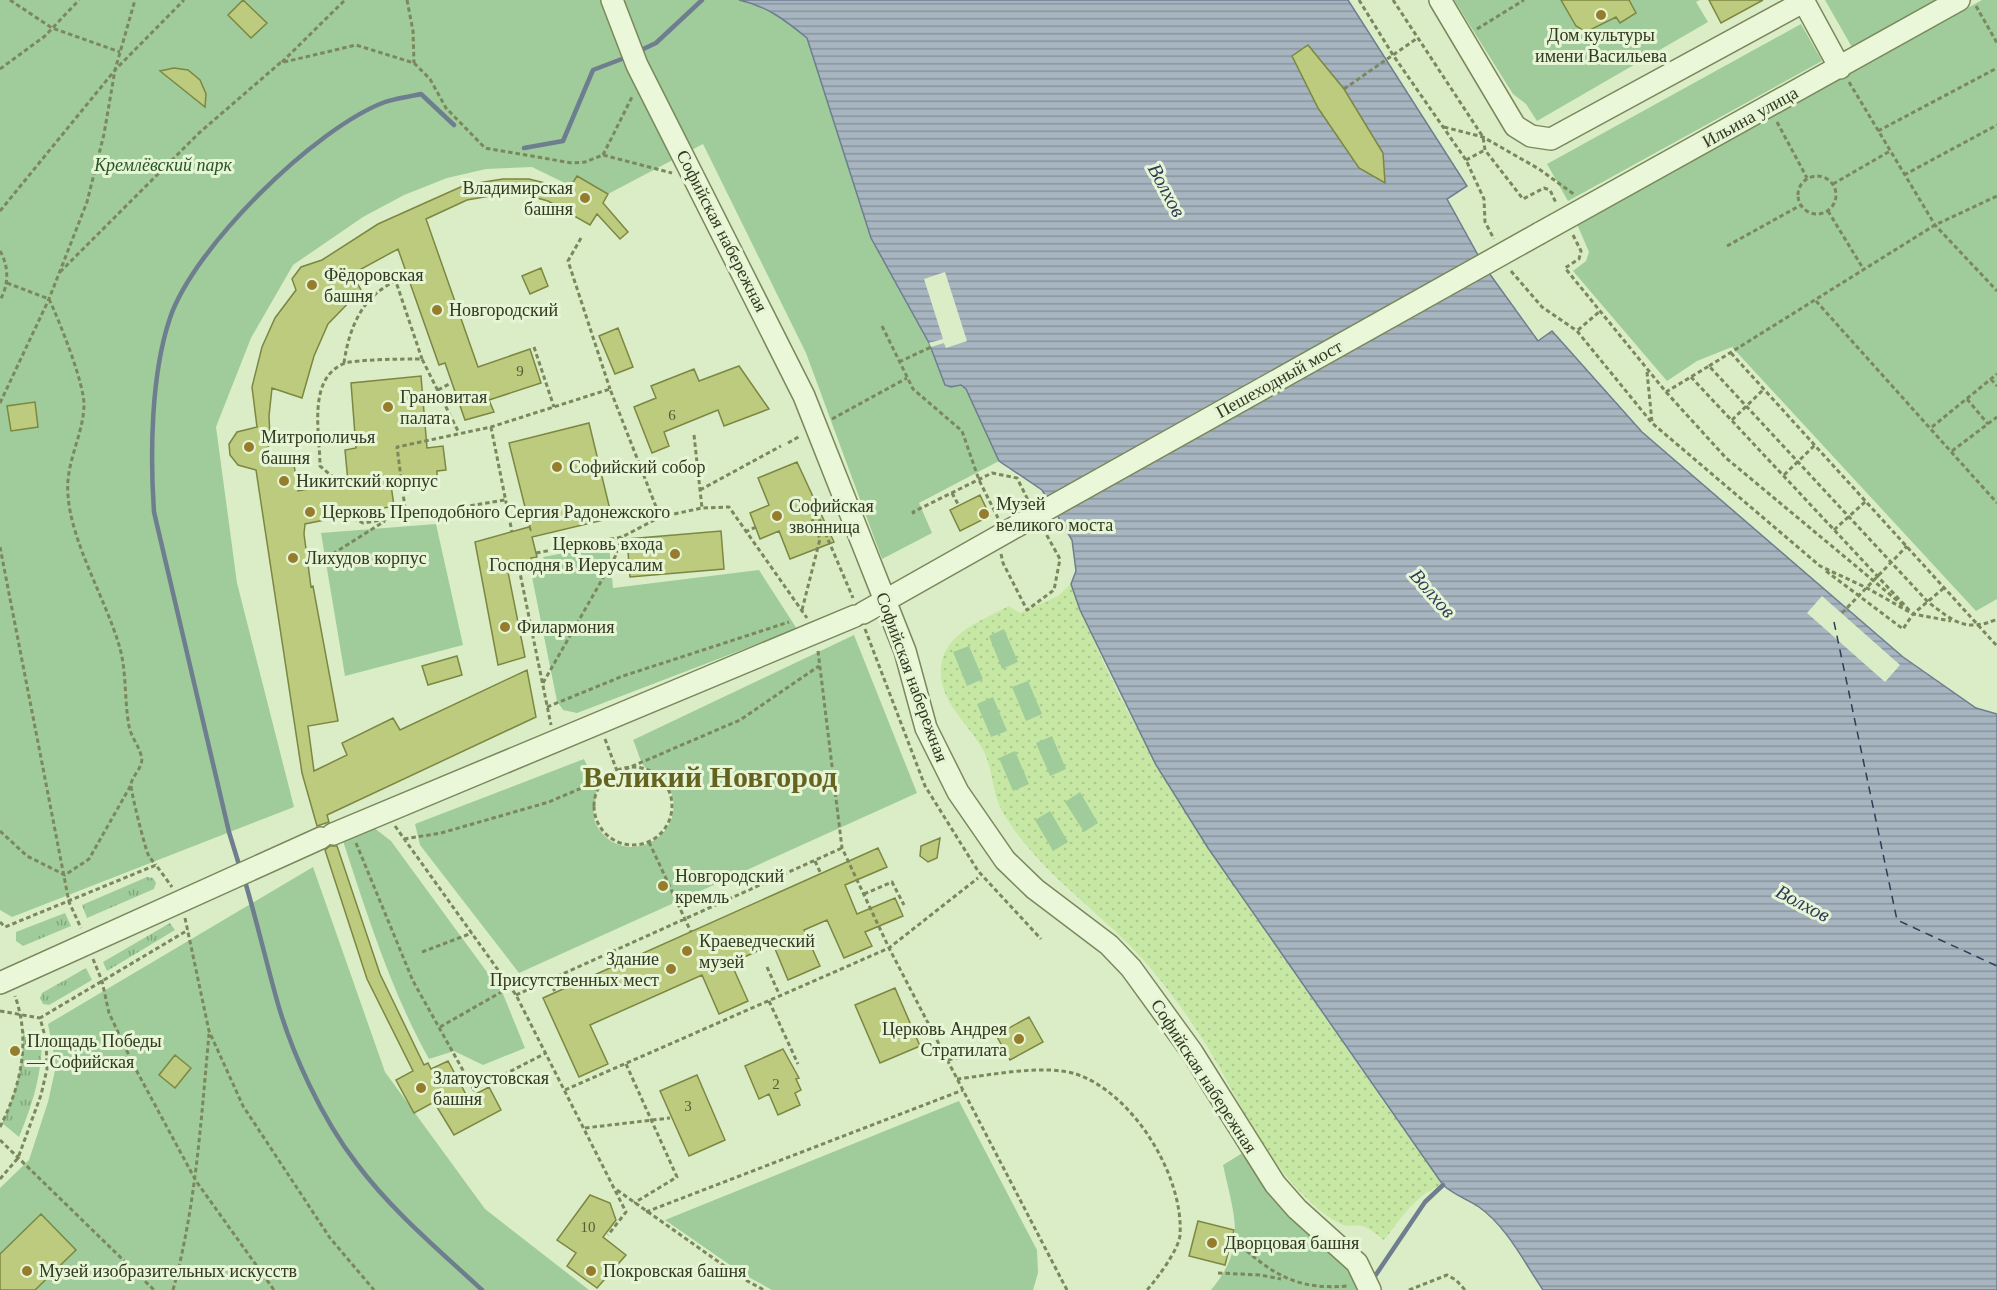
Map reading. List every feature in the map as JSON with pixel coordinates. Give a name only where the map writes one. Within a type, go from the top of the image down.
[{"type":"street","name":"Софийская набережная","points":[[612,0],[641,72],[804,396],[905,651],[926,728],[958,792],[1005,860],[1035,889],[1088,926],[1131,968],[1192,1052],[1275,1184],[1297,1209],[1357,1263],[1369,1286]]},
{"type":"street","points":[[1440,0],[1515,126],[1531,136],[1551,139],[1803,1],[1840,68]]},
{"type":"street","name":"Ильина улица","points":[[1540,232],[1840,68],[1959,0]]},
{"type":"street","name":"Пешеходный мост","points":[[4,981],[283,853],[385,813],[859,615],[1540,232]]},
{"type":"path","points":[[10,0],[52,28],[120,52]]},
{"type":"path","points":[[0,69],[52,28],[79,0]]},
{"type":"path","points":[[0,403],[49,299],[87,202],[104,134],[115,70],[135,0]]},
{"type":"path","points":[[0,211],[115,70],[184,0]]},
{"type":"path","points":[[60,272],[199,133],[280,63],[345,0]]},
{"type":"path","points":[[407,0],[413,31],[414,63]]},
{"type":"path","points":[[1359,0],[1393,55],[1466,160],[1484,199],[1485,222],[1496,243]]},
{"type":"path","points":[[1393,0],[1416,39],[1483,137],[1485,150],[1523,199],[1544,188],[1550,190],[1556,203]]},
{"type":"path","points":[[1463,38],[1524,0]]},
{"type":"path","points":[[1972,0],[1997,43]]},
{"type":"path","points":[[1344,88],[1416,39]]},
{"type":"path","points":[[280,63],[357,45],[414,63],[430,79],[446,108],[485,148],[572,163],[585,162],[603,155],[697,180]]},
{"type":"path","points":[[1840,68],[1935,225],[1997,291]]},
{"type":"path","points":[[1878,131],[1997,68]]},
{"type":"path","points":[[603,155],[631,99],[641,72]]},
{"type":"path","points":[[1769,106],[1807,178]]},
{"type":"path","points":[[1904,174],[1997,125]]},
{"type":"path","points":[[1444,127],[1483,137],[1572,192],[1586,208]]},
{"type":"path","points":[[1466,160],[1485,150]]},
{"type":"path","points":[[1833,184],[1890,151]]},
{"type":"path","points":[[1821,176],[1833,184],[1836,198],[1828,211],[1813,213],[1801,205],[1798,190],[1807,178],[1821,176]]},
{"type":"path","points":[[1666,392],[1816,301],[1935,225],[1997,196]]},
{"type":"path","points":[[1727,246],[1801,205]]},
{"type":"path","points":[[1828,211],[1864,270]]},
{"type":"path","points":[[1573,236],[1581,251],[1579,259],[1565,268],[1646,370],[1726,458],[1913,614]]},
{"type":"path","points":[[581,238],[568,261],[610,389],[660,517]]},
{"type":"path","points":[[0,251],[7,268],[7,283],[0,300]]},
{"type":"path","points":[[1506,264],[1542,307],[1577,331],[1652,423],[1820,566],[1903,628],[1913,614],[1945,587]]},
{"type":"path","points":[[392,270],[422,358],[459,433]]},
{"type":"path","points":[[344,363],[347,343],[356,319],[370,297],[396,281]]},
{"type":"path","points":[[7,283],[49,299],[60,322],[63,339],[81,385],[84,405],[69,466],[67,494],[71,517],[121,654],[129,726],[142,762],[89,859],[65,875]]},
{"type":"path","points":[[1816,301],[1932,427],[1997,502]]},
{"type":"path","points":[[1577,331],[1599,312]]},
{"type":"path","points":[[882,326],[913,389],[962,431],[969,443],[980,480],[998,516]]},
{"type":"path","points":[[534,347],[554,407]]},
{"type":"path","points":[[899,362],[931,347]]},
{"type":"path","points":[[1731,353],[1997,646]]},
{"type":"path","points":[[340,483],[320,466],[318,394],[326,378],[344,363],[422,358]]},
{"type":"path","points":[[1709,366],[1928,602],[1953,621]]},
{"type":"path","points":[[1646,370],[1652,423]]},
{"type":"path","points":[[1932,427],[1997,374]]},
{"type":"path","points":[[1691,377],[1913,614]]},
{"type":"path","points":[[817,427],[907,378]]},
{"type":"path","points":[[1991,379],[1997,386]]},
{"type":"path","points":[[438,390],[451,383]]},
{"type":"path","points":[[406,516],[397,447],[491,427],[610,389]]},
{"type":"path","points":[[1732,420],[1764,390]]},
{"type":"path","points":[[1967,399],[1988,424]]},
{"type":"path","points":[[1952,451],[1997,417]]},
{"type":"path","points":[[491,427],[512,532]]},
{"type":"path","points":[[536,553],[622,537],[660,517],[702,508],[694,435]]},
{"type":"path","points":[[1784,476],[1815,445]]},
{"type":"path","points":[[700,490],[781,446]]},
{"type":"path","points":[[914,514],[913,512],[980,480]]},
{"type":"path","points":[[952,493],[959,506]]},
{"type":"path","points":[[346,515],[363,523],[505,500]]},
{"type":"path","points":[[1834,530],[1866,501]]},
{"type":"path","points":[[320,562],[387,519]]},
{"type":"path","points":[[802,610],[820,539],[812,519]]},
{"type":"path","points":[[745,532],[756,527]]},
{"type":"path","points":[[543,684],[615,557],[622,537]]},
{"type":"path","points":[[1842,613],[1907,546]]},
{"type":"path","points":[[0,547],[69,902],[102,981],[109,1013],[134,1066],[196,1181],[274,1290]]},
{"type":"path","points":[[1003,563],[1027,610]]},
{"type":"path","points":[[1820,566],[1867,588],[1913,614],[1980,627],[1997,619]]},
{"type":"path","points":[[519,568],[554,742]]},
{"type":"path","points":[[547,706],[707,647],[806,617]]},
{"type":"path","points":[[404,839],[441,833],[549,802],[616,771],[740,720],[819,666]]},
{"type":"path","points":[[598,724],[616,771]]},
{"type":"path","points":[[627,768],[645,770],[661,780],[668,790],[671,801],[669,820],[663,830],[649,842],[636,845],[616,842],[598,823],[594,810],[597,791],[616,771],[627,768]]},
{"type":"path","points":[[131,785],[148,854],[181,900]]},
{"type":"path","points":[[385,813],[516,995],[626,1212],[608,1235]]},
{"type":"path","points":[[0,831],[27,856],[65,875]]},
{"type":"path","points":[[335,833],[413,981],[476,1092],[546,1053]]},
{"type":"path","points":[[649,842],[691,932]]},
{"type":"path","points":[[516,995],[842,848],[889,948],[1067,1290]]},
{"type":"path","points":[[815,861],[821,874]]},
{"type":"path","points":[[0,932],[5,927],[156,865]]},
{"type":"path","points":[[565,1090],[889,948],[978,878]]},
{"type":"path","points":[[864,894],[892,882],[904,905]]},
{"type":"path","points":[[0,922],[5,927]]},
{"type":"path","points":[[0,1011],[40,1018],[188,930],[209,1031],[243,1106],[330,1238],[374,1290]]},
{"type":"path","points":[[422,952],[472,933]]},
{"type":"path","points":[[767,966],[780,996]]},
{"type":"path","points":[[550,980],[555,993]]},
{"type":"path","points":[[0,1127],[20,1076],[24,1054],[20,1016],[4,981]]},
{"type":"path","points":[[440,1027],[510,987]]},
{"type":"path","points":[[769,1001],[798,1064]]},
{"type":"path","points":[[0,1179],[18,1158],[41,1095],[47,1069],[46,1040],[40,1018]]},
{"type":"path","points":[[173,1290],[184,1251],[196,1181],[209,1031]]},
{"type":"path","points":[[948,1060],[1002,1046]]},
{"type":"path","points":[[626,1064],[677,1177],[634,1203]]},
{"type":"path","points":[[957,1079],[1039,1071],[1076,1074],[1118,1097],[1149,1137],[1175,1191],[1180,1237],[1158,1277],[1147,1290]]},
{"type":"path","points":[[646,1212],[963,1090]]},
{"type":"path","points":[[585,1128],[670,1118]]},
{"type":"path","points":[[0,1140],[154,1290]]},
{"type":"path","points":[[616,1189],[740,1277],[764,1290]]},
{"type":"path","points":[[1241,1246],[1283,1279]]},
{"type":"path","points":[[1218,1273],[1260,1275],[1283,1279],[1306,1288],[1323,1290],[1369,1286]]},
{"type":"path","points":[[1409,1290],[1446,1275],[1456,1280],[1466,1290]]},
{"type":"green space","name":"Кремлёвский парк","points":[[0,0],[739,0],[767,10],[807,38],[871,238],[929,343],[945,385],[951,387],[961,385],[966,389],[999,461],[919,503],[932,533],[882,559],[806,353],[703,144],[608,194],[577,176],[571,186],[532,167],[486,169],[447,178],[404,195],[363,217],[293,265],[251,338],[216,427],[237,583],[294,807],[12,917],[0,910]]},
{"type":"green space","points":[[1454,0],[1700,0],[1696,2],[1708,22],[1537,121],[1526,104],[1513,94]]},
{"type":"green space","points":[[1825,0],[1940,0],[1853,49]]},
{"type":"green space","points":[[1982,0],[1997,0],[1997,599],[1976,611],[1732,347],[1697,361],[1667,381],[1573,271],[1586,261],[1589,252],[1577,224]]},
{"type":"green space","points":[[1801,24],[1822,61],[1568,201],[1547,164]]},
{"type":"green space","points":[[436,524],[463,645],[345,676],[321,533]]},
{"type":"green space","points":[[609,545],[613,588],[759,570],[797,629],[577,713],[563,710],[557,701],[531,572],[540,570],[545,562],[543,557]]},
{"type":"green space","points":[[1004,629],[1018,662],[1002,669],[989,636]]},
{"type":"green space","points":[[854,635],[917,793],[519,973],[420,845],[415,824],[584,759],[595,786],[594,816],[597,827],[613,842],[625,846],[650,843],[669,826],[673,813],[673,799],[664,781],[644,766],[633,740]]},
{"type":"green space","points":[[969,646],[983,679],[967,686],[953,652]]},
{"type":"green space","points":[[1028,681],[1042,714],[1026,721],[1012,687]]},
{"type":"green space","points":[[993,697],[1007,731],[991,737],[977,704]]},
{"type":"green space","points":[[1052,736],[1066,769],[1050,776],[1036,743]]},
{"type":"green space","points":[[1015,751],[1029,784],[1013,791],[999,758]]},
{"type":"green space","points":[[1080,792],[1098,823],[1084,832],[1065,802]]},
{"type":"green space","points":[[1050,811],[1068,842],[1053,851],[1035,820]]},
{"type":"green space","points":[[373,827],[391,841],[503,994],[525,1048],[483,1065],[454,1051],[429,1059],[391,979],[343,841]]},
{"type":"green space","points":[[313,867],[385,1072],[485,1209],[589,1290],[0,1290],[0,1188],[29,1160],[48,1102],[56,1066],[48,1024]]},
{"type":"green space","points":[[147,877],[153,878],[156,883],[154,889],[87,918],[82,905]]},
{"type":"green space","points":[[65,913],[71,926],[23,946],[16,941],[16,932]]},
{"type":"green space","points":[[170,923],[175,930],[107,971],[103,962]]},
{"type":"green space","points":[[86,968],[92,980],[49,1005],[43,1004],[40,998],[42,993]]},
{"type":"green space","points":[[23,1031],[42,1037],[42,1051],[36,1088],[19,1137],[2,1123],[18,1078]]},
{"type":"green space","points":[[959,1101],[1037,1250],[1038,1273],[1033,1290],[772,1290],[743,1274],[665,1220]]},
{"type":"green space","points":[[1244,1152],[1350,1267],[1359,1290],[1211,1290],[1223,1274],[1234,1245],[1234,1215],[1223,1165]]},
{"type":"sand","points":[[1071,584],[1112,681],[1190,818],[1360,1068],[1443,1185],[1417,1200],[1384,1240],[1365,1227],[1343,1225],[1331,1218],[1297,1189],[1283,1172],[1258,1135],[1201,1037],[1165,986],[1138,954],[1056,877],[1018,835],[999,804],[983,750],[955,711],[944,691],[941,667],[949,645],[957,636],[977,622],[1009,606],[1020,613],[1058,596]]},
{"type":"water","name":"Волхов","points":[[739,0],[1348,0],[1467,186],[1447,199],[1484,266],[1538,341],[1552,331],[1642,432],[1903,657],[1976,708],[1997,714],[1997,1290],[1543,1290],[1498,1224],[1479,1207],[1443,1185],[1208,848],[1156,765],[1080,610],[1071,584],[1076,571],[1072,540],[1042,490],[999,461],[966,389],[961,385],[951,387],[945,385],[929,343],[871,238],[807,38],[775,14]]},
{"type":"pier","points":[[945,272],[967,341],[946,348],[944,343],[931,347],[929,343],[943,339],[924,279]]},
{"type":"pier","points":[[1822,596],[1900,665],[1885,682],[1807,613]]},
{"type":"building","points":[[243,0],[267,23],[251,38],[228,15]]},
{"type":"building","name":"Дом культуры имени Васильева","points":[[1561,0],[1629,0],[1636,13],[1620,23],[1616,17],[1586,32],[1576,26]]},
{"type":"building","points":[[1709,0],[1763,0],[1721,23]]},
{"type":"building","points":[[1308,45],[1344,89],[1383,153],[1385,183],[1359,168],[1318,108],[1292,56]]},
{"type":"building","points":[[174,68],[188,70],[200,80],[206,94],[205,107],[160,71]]},
{"type":"building","points":[[577,176],[608,194],[603,203],[628,232],[620,239],[597,214],[590,225],[548,201],[526,195],[501,194],[467,200],[426,219],[478,367],[530,349],[541,383],[489,400],[494,412],[465,420],[445,363],[439,365],[398,249],[352,274],[361,290],[328,324],[314,356],[302,398],[272,388],[269,416],[270,437],[267,439],[271,461],[293,458],[298,491],[348,482],[345,450],[356,448],[351,383],[421,376],[427,448],[443,446],[446,470],[437,471],[437,479],[391,485],[394,506],[305,524],[304,534],[311,587],[313,586],[338,721],[308,726],[314,771],[347,755],[342,743],[393,718],[400,730],[527,670],[536,717],[327,815],[329,822],[317,826],[302,773],[256,470],[238,465],[230,455],[229,444],[237,432],[257,427],[252,387],[262,347],[275,318],[296,290],[292,279],[301,267],[322,260],[378,224],[465,185],[503,179],[529,179],[569,189]]},
{"type":"building","points":[[541,268],[548,286],[530,294],[522,276]]},
{"type":"building","points":[[618,328],[633,367],[615,374],[599,336]]},
{"type":"building","points":[[739,366],[769,409],[724,426],[718,410],[664,432],[669,446],[652,453],[634,407],[656,398],[651,386],[694,369],[699,381]]},
{"type":"building","points":[[35,402],[38,427],[11,431],[7,406]]},
{"type":"building","name":"Софийский собор","points":[[589,423],[612,518],[532,537],[537,557],[531,558],[532,565],[508,572],[525,657],[498,665],[475,542],[529,527],[531,531],[509,443]]},
{"type":"building","name":"Софийская звонница","points":[[797,462],[834,542],[790,559],[779,531],[760,539],[750,513],[769,505],[758,478]]},
{"type":"building","points":[[980,495],[990,516],[960,531],[950,510]]},
{"type":"building","name":"Церковь входа Господня в Иерусалим","points":[[721,531],[724,569],[630,577],[627,539]]},
{"type":"building","points":[[457,656],[462,675],[428,685],[422,666]]},
{"type":"building","points":[[940,838],[937,858],[928,862],[920,856],[921,846]]},
{"type":"building","points":[[330,846],[337,846],[380,974],[424,1065],[428,1063],[431,1069],[448,1061],[468,1098],[489,1087],[501,1110],[454,1135],[434,1102],[414,1113],[396,1080],[413,1071],[367,979],[325,850]]},
{"type":"building","name":"Здание Присутственных мест","points":[[878,848],[887,867],[845,885],[857,914],[895,898],[903,916],[865,932],[872,946],[844,958],[827,920],[804,930],[820,966],[788,980],[773,944],[731,963],[748,1001],[719,1014],[702,975],[590,1025],[608,1064],[579,1077],[543,998]]},
{"type":"building","points":[[895,988],[920,1046],[880,1063],[855,1005]]},
{"type":"building","name":"Церковь Андрея Стратилата","points":[[1029,1017],[1043,1042],[1010,1060],[996,1035]]},
{"type":"building","points":[[783,1049],[799,1078],[796,1079],[801,1090],[795,1093],[800,1105],[778,1115],[769,1094],[759,1099],[745,1066]]},
{"type":"building","points":[[175,1055],[191,1068],[175,1088],[159,1075]]},
{"type":"building","points":[[697,1075],[725,1140],[689,1156],[660,1091]]},
{"type":"building","points":[[590,1195],[610,1203],[616,1220],[603,1237],[626,1255],[597,1288],[567,1266],[576,1253],[557,1240]]},
{"type":"building","name":"Музей изобразительных искусств","points":[[41,1214],[76,1250],[35,1290],[0,1290],[0,1254]]},
{"type":"building","name":"Дворцовая башня","points":[[1198,1221],[1234,1230],[1225,1265],[1189,1256]]},
{"type":"waterway","points":[[637,52],[656,43],[702,0]]},
{"type":"waterway","points":[[524,148],[563,141],[593,70],[627,57]]},
{"type":"waterway","points":[[240,868],[229,832],[154,512],[153,414],[159,364],[170,318],[183,289],[230,225],[260,193],[325,137],[357,116],[385,102],[421,94],[454,125]]},
{"type":"waterway","points":[[244,878],[282,1018],[309,1084],[332,1127],[357,1164],[385,1198],[416,1230],[482,1290]]},
{"type":"waterway","points":[[1373,1279],[1425,1202],[1443,1185]]},
{"type":"ferry route","points":[[1834,622],[1897,920],[1997,966]]},
{"type":"place","name":"Дом культуры имени Васильева","points":[[1601,15]]},
{"type":"place","name":"Владимирская башня","points":[[585,198]]},
{"type":"place","name":"Фёдоровская башня","points":[[312,285]]},
{"type":"place","name":"Новгородский","points":[[437,310]]},
{"type":"place","name":"Грановитая палата","points":[[388,407]]},
{"type":"place","name":"Митрополичья башня","points":[[249,447]]},
{"type":"place","name":"Софийский собор","points":[[557,467]]},
{"type":"place","name":"Никитский корпус","points":[[284,481]]},
{"type":"place","name":"Церковь Преподобного Сергия Радонежского","points":[[310,512]]},
{"type":"place","name":"Музей великого моста","points":[[984,514]]},
{"type":"place","name":"Софийская звонница","points":[[777,516]]},
{"type":"place","name":"Церковь входа Господня в Иерусалим","points":[[675,554]]},
{"type":"place","name":"Лихудов корпус","points":[[293,558]]},
{"type":"place","name":"Филармония","points":[[505,627]]},
{"type":"place","name":"Новгородский кремль","points":[[663,886]]},
{"type":"place","name":"Краеведческий музей","points":[[687,951]]},
{"type":"place","name":"Здание Присутственных мест","points":[[671,969]]},
{"type":"place","name":"Церковь Андрея Стратилата","points":[[1019,1039]]},
{"type":"place","name":"Площадь Победы — Софийская","points":[[15,1051]]},
{"type":"place","name":"Златоустовская башня","points":[[421,1088]]},
{"type":"place","name":"Дворцовая башня","points":[[1212,1243]]},
{"type":"place","name":"Музей изобразительных искусств","points":[[27,1271]]},
{"type":"place","name":"Покровская башня","points":[[591,1271]]},
{"type":"district","name":"Великий Новгород","points":[[710,777]]}]
